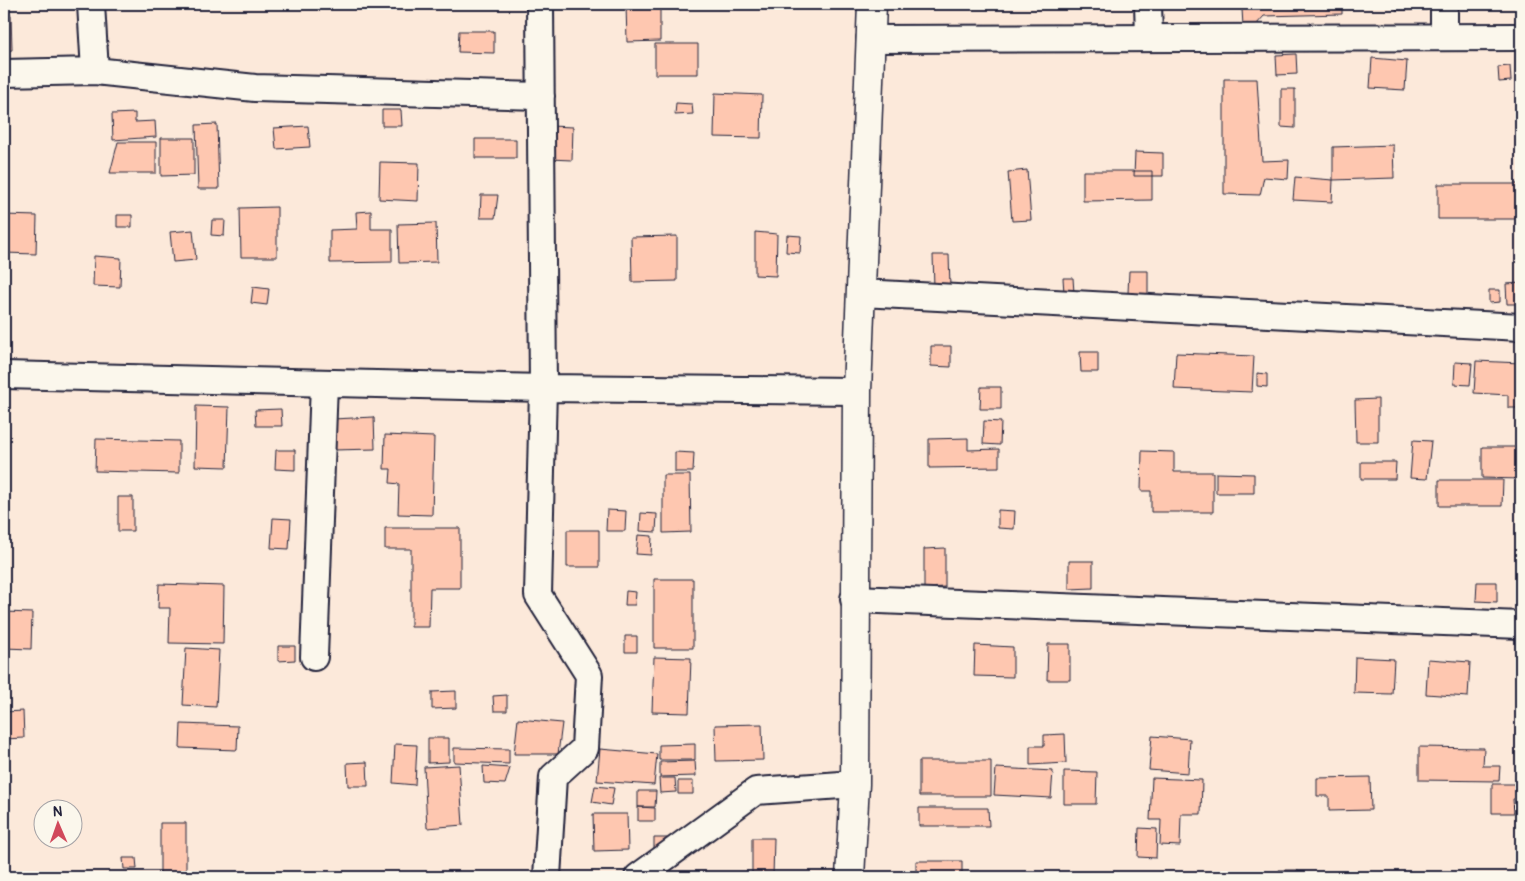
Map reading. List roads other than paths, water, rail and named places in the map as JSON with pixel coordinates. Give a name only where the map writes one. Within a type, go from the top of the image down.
[{"type":"street","points":[[91,4],[96,71]]},
{"type":"street","points":[[540,4],[543,388],[538,595],[589,675],[584,748],[553,777],[547,877]]},
{"type":"street","points":[[850,877],[855,784],[854,599],[857,390],[872,4]]},
{"type":"street","points":[[1148,4],[1149,36]]},
{"type":"street","points":[[1444,4],[1444,36]]},
{"type":"street","points":[[870,39],[1149,36],[1521,37]]},
{"type":"street","points":[[4,73],[96,71],[255,88],[540,96]]},
{"type":"street","points":[[861,293],[1521,327]]},
{"type":"street","points":[[4,375],[543,388],[857,390]]},
{"type":"street","points":[[314,657],[324,383]]},
{"type":"street","points":[[854,599],[1521,626]]},
{"type":"street","points":[[638,877],[756,790],[855,784]]}]
